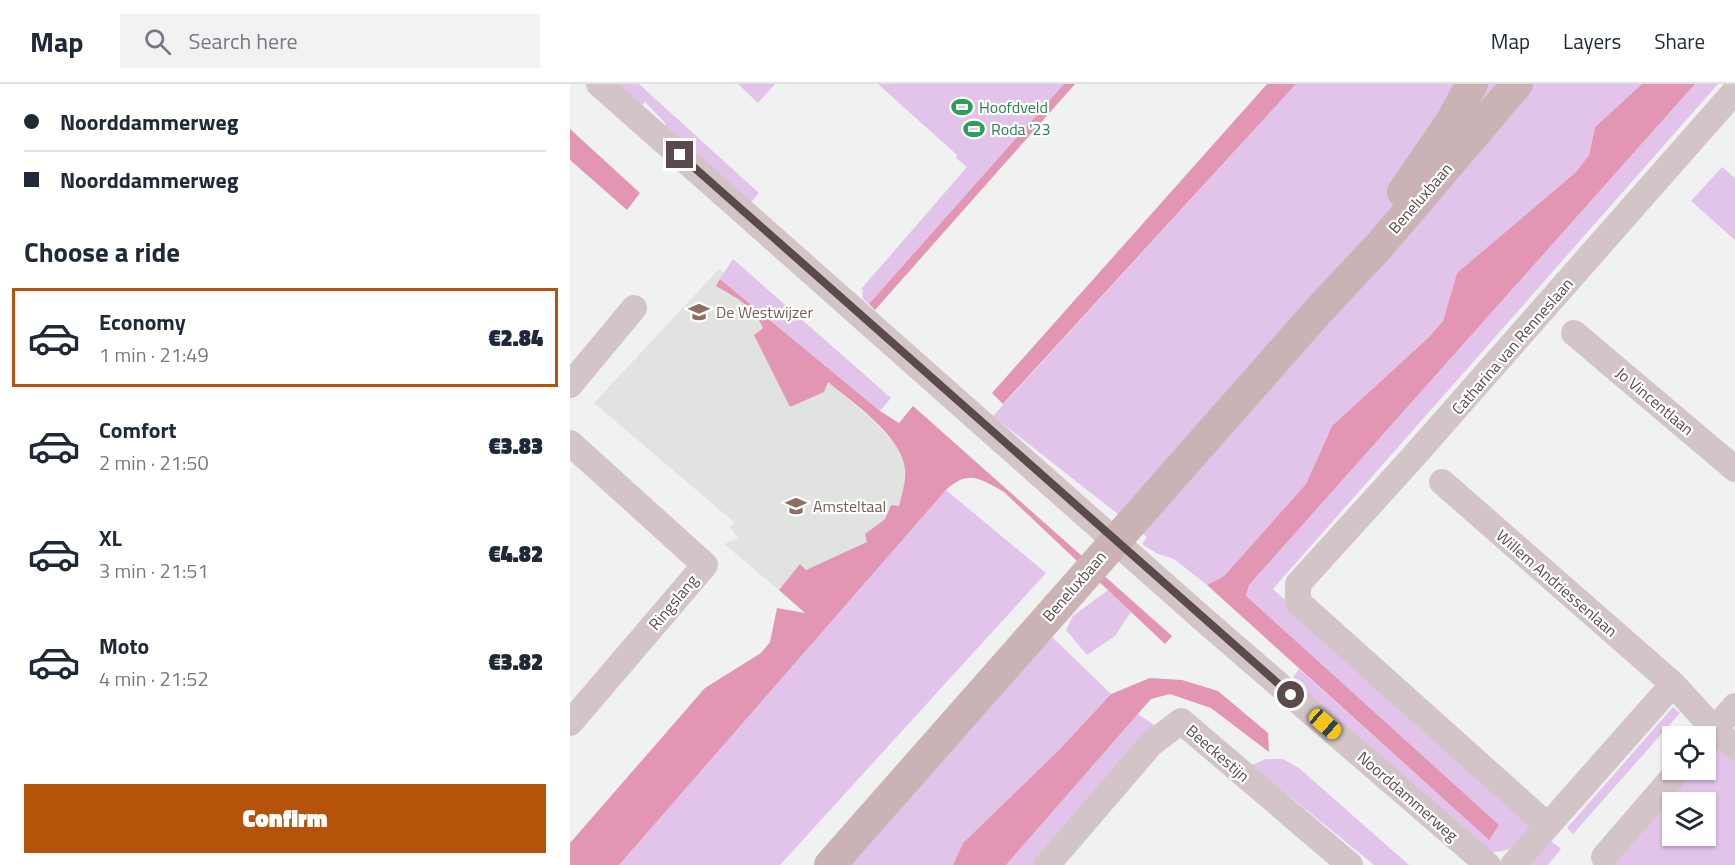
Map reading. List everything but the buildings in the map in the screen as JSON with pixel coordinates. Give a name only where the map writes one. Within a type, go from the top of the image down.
[{"type":"main road","name":"Beneluxbaan","points":[[1320,309],[1449,125],[1472,84]]},
{"type":"main road","name":"Beneluxbaan","points":[[830,865],[1149,501],[1380,245],[1517,84]]},
{"type":"street","name":"Noorddammerweg","points":[[599,84],[1203,619],[1488,865]]},
{"type":"street","name":"Catharina van Renneslaan","points":[[1547,825],[1298,603],[1298,584],[1414,456],[1735,91]]},
{"type":"street","name":"Jo Vincentlaan","points":[[1546,307],[1735,470]]},
{"type":"street","points":[[570,385],[634,308]]},
{"type":"street","name":"Ringslang","points":[[570,443],[705,565],[575,707]]},
{"type":"street","name":"Willem Andriessenlaan","points":[[1414,456],[1673,684],[1694,706],[1705,726]]},
{"type":"street","points":[[1513,865],[1673,684]]},
{"type":"street","points":[[1716,727],[1735,705]]},
{"type":"street","name":"Beeckestijn","points":[[1047,865],[1151,744],[1181,721],[1350,865]]},
{"type":"street","name":"Willem Andriessenlaan","points":[[1716,737],[1735,747]]},
{"type":"street","points":[[1604,856],[1670,780]]},
{"type":"shaded area","points":[[607,84],[639,84],[759,193],[746,208],[660,132],[666,124],[645,102],[637,110]]},
{"type":"shaded area","points":[[738,84],[775,84],[758,103]]},
{"type":"shaded area","name":"Roda '23","points":[[878,84],[1064,84],[869,304],[863,299],[862,288],[967,167],[956,158],[957,155]]},
{"type":"shaded area","points":[[1064,84],[1075,84],[875,310],[869,304]]},
{"type":"shaded area","points":[[1267,84],[1296,84],[1003,404],[992,393]]},
{"type":"shaded area","points":[[1296,84],[1642,84],[1595,127],[1589,155],[1576,172],[1457,273],[1443,321],[1428,338],[1332,426],[1306,484],[1224,576],[1207,585],[1174,559],[1156,553],[1142,544],[1147,537],[993,416]]},
{"type":"shaded area","points":[[1642,84],[1695,84],[1249,585],[1246,596],[1499,825],[1489,840],[1207,585],[1224,576],[1306,484],[1332,426],[1428,338],[1443,321],[1457,273],[1576,172],[1589,155],[1595,127]]},
{"type":"shaded area","points":[[1695,84],[1718,84],[1273,589],[1535,824],[1514,847],[1502,851],[1483,852],[1289,683],[1299,669],[1488,839],[1498,825],[1246,597],[1249,585]]},
{"type":"shaded area","points":[[570,129],[640,193],[627,210],[570,160]]},
{"type":"shaded area","points":[[1722,167],[1735,178],[1735,240],[1691,201]]},
{"type":"shaded area","points":[[733,259],[891,398],[880,411],[720,279]]},
{"type":"shaded area","points":[[719,269],[724,273],[717,286],[742,302],[758,317],[763,328],[754,335],[828,382],[877,424],[900,450],[905,468],[904,487],[899,506],[891,505],[885,519],[865,534],[868,542],[805,571],[801,564],[779,590],[724,544],[738,538],[729,527],[735,523],[594,403]]},
{"type":"shaded area","points":[[720,279],[880,411],[899,423],[913,406],[1172,636],[1165,644],[1004,492],[975,478],[961,480],[946,490],[619,865],[570,865],[570,843],[705,688],[761,653],[770,642],[777,608],[805,613],[779,590],[800,564],[806,570],[867,542],[865,534],[885,519],[891,505],[899,506],[905,469],[902,457],[886,432],[828,382],[824,392],[790,407],[754,335],[763,328],[750,308],[716,286]]},
{"type":"shaded area","points":[[946,490],[1046,573],[780,865],[619,865]]},
{"type":"shaded area","points":[[1108,590],[1131,612],[1115,636],[1087,655],[1066,630],[1073,616]]},
{"type":"shaded area","points":[[1046,631],[1111,694],[1060,749],[963,843],[953,865],[842,865]]},
{"type":"shaded area","points":[[1150,678],[1182,680],[1218,691],[1268,733],[1269,752],[1211,708],[1170,694],[1151,699],[1006,865],[953,865],[963,843],[1060,749],[1111,694]]},
{"type":"shaded area","points":[[1673,707],[1680,713],[1669,726],[1662,726],[1662,733],[1573,834],[1567,828]]},
{"type":"shaded area","points":[[1138,714],[1157,727],[1046,865],[1006,865]]},
{"type":"shaded area","points":[[1716,745],[1735,754],[1735,865],[1595,865],[1671,780],[1716,780]]},
{"type":"shaded area","points":[[1266,759],[1283,759],[1299,768],[1409,865],[1374,865],[1254,767],[1249,766]]},
{"type":"shaded area","points":[[1549,839],[1561,849],[1548,865],[1531,865],[1532,859]]},
{"type":"place","name":"Hoofdveld","points":[[962,107]]},
{"type":"place","name":"Roda '23","points":[[974,129]]},
{"type":"place","name":"De Westwijzer","points":[[699,312]]},
{"type":"place","name":"Amsteltaal","points":[[796,506]]},
{"type":"route","points":[[680,155],[1291,695]]}]
